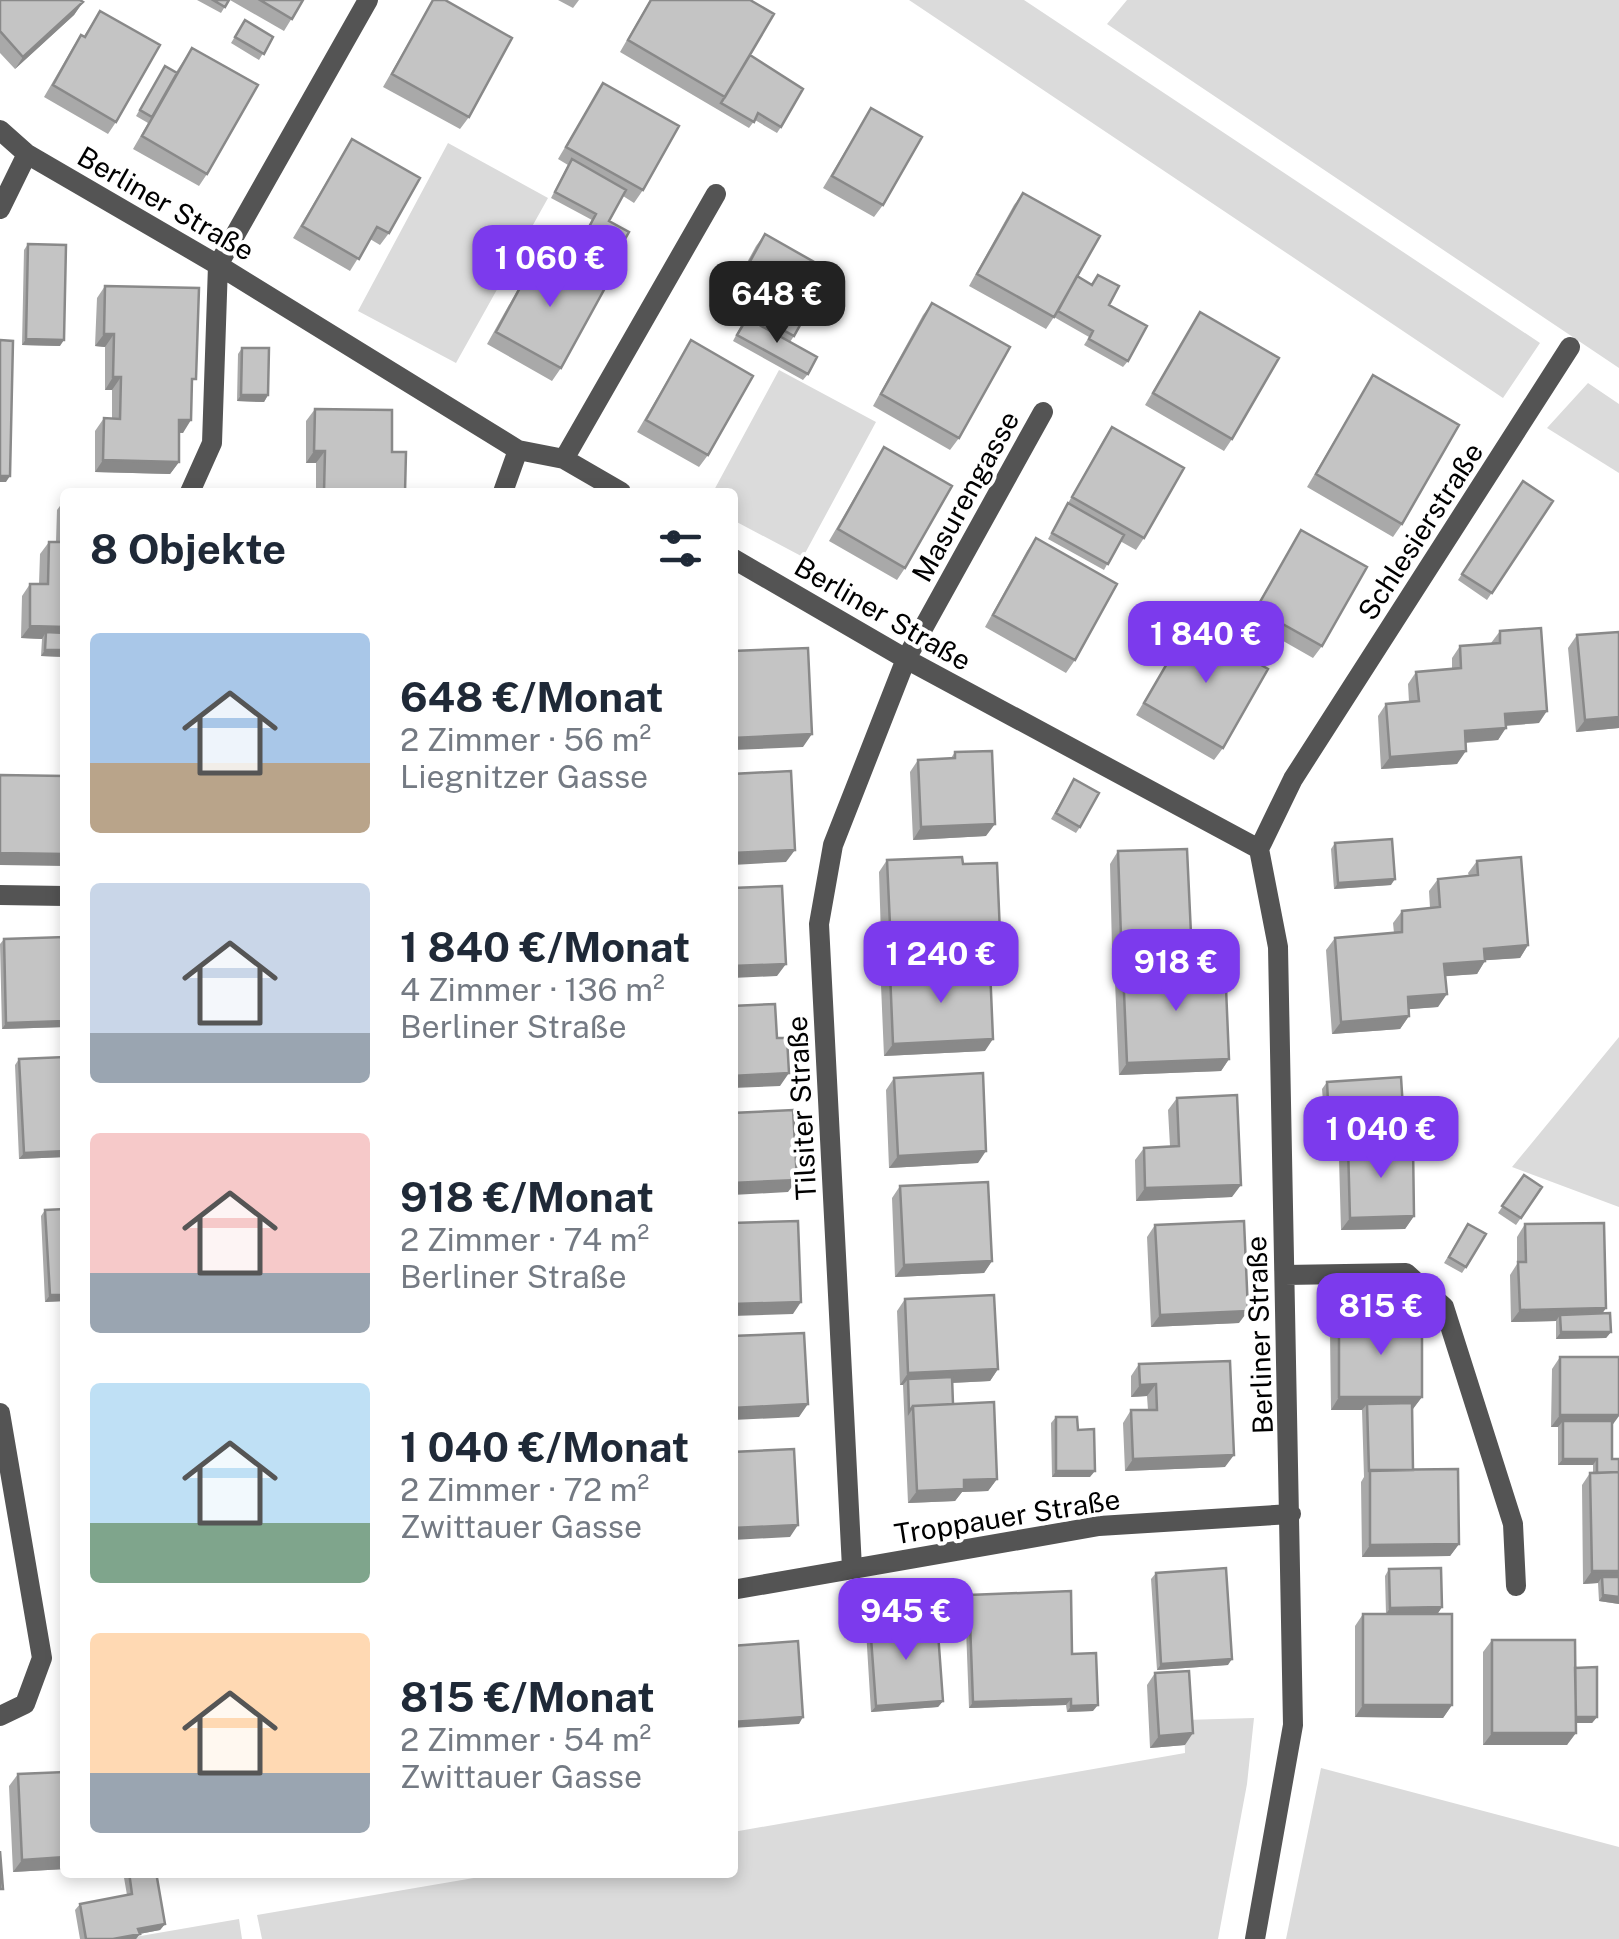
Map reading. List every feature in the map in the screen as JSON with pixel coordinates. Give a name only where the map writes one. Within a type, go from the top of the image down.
[{"type":"street","points":[[192,488],[212,443],[218,264],[368,0]]},
{"type":"street","name":"Berliner Straße","points":[[0,130],[27,154],[218,264],[518,450],[564,459],[614,488]]},
{"type":"street","points":[[0,209],[27,154]]},
{"type":"street","points":[[564,459],[716,194]]},
{"type":"street","name":"Schlesierstraße","points":[[1259,850],[1294,780],[1570,347]]},
{"type":"street","name":"Masurengasse","points":[[906,659],[1044,412]]},
{"type":"street","points":[[504,488],[518,450]]},
{"type":"street","name":"Berliner Straße","points":[[738,561],[906,659],[1259,850],[1278,946],[1293,1725],[1255,1939]]},
{"type":"street","name":"Tilsiter Straße","points":[[852,1568],[820,924],[833,845],[906,659]]},
{"type":"street","points":[[0,895],[60,896]]},
{"type":"street","points":[[1285,1276],[1406,1273],[1444,1307],[1513,1524],[1516,1586]]},
{"type":"street","points":[[0,1413],[42,1658],[25,1704],[0,1716]]},
{"type":"street","name":"Troppauer Straße","points":[[738,1589],[1100,1526],[1291,1514]]},
{"type":"shaded area","points":[[909,0],[1024,0],[1540,343],[1503,398]]},
{"type":"shaded area","points":[[1127,0],[1619,0],[1619,368],[1107,24]]},
{"type":"shaded area","points":[[448,143],[548,198],[456,363],[358,311]]},
{"type":"shaded area","points":[[779,370],[876,422],[803,557],[738,523],[738,488],[715,488]]},
{"type":"shaded area","points":[[1588,383],[1619,404],[1619,473],[1547,428]]},
{"type":"shaded area","points":[[1619,1037],[1619,1207],[1512,1167]]},
{"type":"shaded area","points":[[1254,1718],[1247,1784],[1218,1939],[262,1939],[257,1915],[474,1878],[738,1878],[738,1831],[1185,1753],[1184,1720]]},
{"type":"shaded area","points":[[1321,1768],[1619,1847],[1619,1939],[1286,1939]]},
{"type":"shaded area","points":[[239,1919],[242,1939],[123,1939]]},
{"type":"building","points":[[0,0],[83,2],[23,57],[0,31]]},
{"type":"building","points":[[260,0],[303,0],[292,19]]},
{"type":"building","points":[[433,0],[445,0],[512,38],[469,117],[392,74]]},
{"type":"building","points":[[651,0],[750,0],[774,14],[725,97],[628,40]]},
{"type":"building","points":[[100,11],[160,45],[116,122],[53,85],[81,35],[85,37]]},
{"type":"building","points":[[245,20],[273,37],[264,54],[235,37]]},
{"type":"building","points":[[192,48],[258,85],[207,174],[142,136]]},
{"type":"building","points":[[750,55],[803,89],[781,127],[758,113],[754,122],[721,103]]},
{"type":"building","points":[[165,66],[177,73],[152,117],[140,110]]},
{"type":"building","points":[[603,83],[679,126],[643,190],[566,147]]},
{"type":"building","points":[[871,108],[922,137],[883,205],[832,176]]},
{"type":"building","points":[[352,139],[420,178],[389,233],[377,227],[359,259],[302,226]]},
{"type":"building","points":[[572,159],[626,190],[609,221],[629,232],[609,267],[577,249],[596,214],[555,192]]},
{"type":"building","points":[[1023,193],[1100,236],[1054,317],[977,274]]},
{"type":"building","points":[[765,234],[830,271],[794,336],[729,300]]},
{"type":"building","points":[[28,244],[66,245],[64,340],[26,339]]},
{"type":"building","points":[[540,251],[605,288],[561,368],[496,332]]},
{"type":"building","points":[[1098,275],[1119,286],[1109,305],[1147,326],[1128,361],[1089,339],[1093,331],[1058,311],[1077,276],[1092,285]]},
{"type":"building","points":[[105,286],[199,288],[196,379],[192,379],[191,420],[179,420],[179,462],[103,460],[104,418],[120,419],[121,377],[113,377],[114,334],[104,334]]},
{"type":"building","points":[[932,303],[1010,347],[959,438],[881,394]]},
{"type":"building","points":[[1200,312],[1279,358],[1232,439],[1153,393]]},
{"type":"building","points":[[747,318],[817,357],[808,374],[737,335]]},
{"type":"building","points":[[0,340],[13,341],[10,476],[0,476]]},
{"type":"building","points":[[691,340],[753,376],[708,455],[646,420]]},
{"type":"building","points":[[242,348],[269,348],[268,395],[241,395]]},
{"type":"building","points":[[1373,375],[1459,425],[1402,524],[1316,474]]},
{"type":"building","points":[[315,409],[392,410],[392,452],[406,452],[405,488],[324,488],[325,451],[314,451]]},
{"type":"building","points":[[1112,427],[1184,468],[1144,538],[1072,497]]},
{"type":"building","points":[[884,447],[952,486],[905,568],[838,529]]},
{"type":"building","points":[[1523,481],[1553,501],[1492,593],[1462,574]]},
{"type":"building","points":[[1068,503],[1124,535],[1108,564],[1052,533]]},
{"type":"building","points":[[1301,530],[1367,567],[1322,646],[1256,609]]},
{"type":"building","points":[[1036,538],[1117,584],[1075,660],[993,615]]},
{"type":"building","points":[[49,542],[60,542],[60,627],[30,626],[30,584],[48,584]]},
{"type":"building","points":[[1190,624],[1268,669],[1223,748],[1144,703]]},
{"type":"building","points":[[1541,628],[1547,711],[1505,714],[1506,728],[1465,731],[1466,751],[1390,757],[1386,704],[1419,701],[1416,672],[1461,668],[1460,646],[1500,643],[1500,631]]},
{"type":"building","points":[[46,632],[60,633],[60,650],[45,650]]},
{"type":"building","points":[[1619,632],[1619,717],[1585,720],[1577,635]]},
{"type":"building","points":[[808,648],[812,734],[738,738],[738,651]]},
{"type":"building","points":[[992,751],[995,824],[921,827],[918,760],[955,758],[955,752]]},
{"type":"building","points":[[791,771],[795,850],[738,853],[738,774]]},
{"type":"building","points":[[0,775],[60,776],[60,854],[0,853]]},
{"type":"building","points":[[1074,779],[1099,793],[1080,827],[1056,813]]},
{"type":"building","points":[[1392,839],[1395,879],[1338,883],[1335,843]]},
{"type":"building","points":[[1187,849],[1191,934],[1121,937],[1118,851]]},
{"type":"building","points":[[962,857],[963,864],[997,863],[1000,933],[932,936],[931,923],[890,925],[887,860]]},
{"type":"building","points":[[1521,857],[1528,945],[1484,949],[1485,961],[1444,964],[1447,994],[1408,997],[1409,1016],[1341,1022],[1335,938],[1402,932],[1402,911],[1440,907],[1438,879],[1478,875],[1477,861]]},
{"type":"building","points":[[782,886],[786,964],[738,966],[738,888]]},
{"type":"building","points":[[60,937],[60,1021],[6,1023],[4,939]]},
{"type":"building","points":[[1225,964],[1229,1059],[1127,1063],[1123,969]]},
{"type":"building","points":[[990,968],[993,1039],[893,1044],[890,972]]},
{"type":"building","points":[[775,1004],[777,1038],[787,1038],[789,1073],[738,1076],[738,1006]]},
{"type":"building","points":[[60,1057],[60,1151],[24,1153],[19,1059]]},
{"type":"building","points":[[983,1073],[986,1151],[898,1156],[894,1078]]},
{"type":"building","points":[[1401,1077],[1405,1141],[1353,1142],[1353,1118],[1329,1120],[1327,1082]]},
{"type":"building","points":[[1237,1095],[1241,1185],[1145,1188],[1144,1148],[1179,1146],[1177,1098]]},
{"type":"building","points":[[793,1110],[797,1180],[738,1183],[738,1113]]},
{"type":"building","points":[[1413,1145],[1414,1216],[1350,1218],[1348,1146]]},
{"type":"building","points":[[1524,1175],[1542,1187],[1521,1218],[1502,1206]]},
{"type":"building","points":[[988,1182],[992,1261],[904,1265],[900,1186]]},
{"type":"building","points":[[60,1209],[60,1295],[50,1295],[45,1210]]},
{"type":"building","points":[[798,1221],[801,1302],[738,1304],[738,1223]]},
{"type":"building","points":[[1244,1221],[1248,1311],[1160,1315],[1155,1225]]},
{"type":"building","points":[[1604,1223],[1606,1308],[1520,1310],[1518,1262],[1526,1262],[1525,1224]]},
{"type":"building","points":[[1468,1224],[1486,1234],[1466,1267],[1449,1257]]},
{"type":"building","points":[[994,1295],[998,1369],[908,1373],[905,1299]]},
{"type":"building","points":[[1610,1313],[1611,1332],[1561,1332],[1560,1315]]},
{"type":"building","points":[[1422,1319],[1422,1397],[1339,1397],[1339,1320]]},
{"type":"building","points":[[804,1333],[808,1404],[738,1408],[738,1336]]},
{"type":"building","points":[[1560,1357],[1619,1357],[1619,1415],[1560,1415]]},
{"type":"building","points":[[1230,1361],[1234,1455],[1133,1459],[1131,1410],[1157,1410],[1156,1384],[1140,1385],[1139,1364]]},
{"type":"building","points":[[952,1377],[953,1404],[913,1406],[909,1412],[908,1379]]},
{"type":"building","points":[[994,1402],[997,1479],[964,1480],[964,1489],[917,1491],[913,1406]]},
{"type":"building","points":[[1412,1403],[1413,1470],[1369,1471],[1367,1404]]},
{"type":"building","points":[[1056,1417],[1077,1417],[1078,1430],[1094,1429],[1095,1471],[1056,1471]]},
{"type":"building","points":[[1563,1421],[1612,1421],[1612,1459],[1619,1459],[1619,1472],[1597,1473],[1597,1459],[1563,1459]]},
{"type":"building","points":[[794,1449],[798,1525],[738,1528],[738,1452]]},
{"type":"building","points":[[1458,1469],[1459,1544],[1370,1545],[1370,1470]]},
{"type":"building","points":[[1619,1472],[1619,1571],[1592,1571],[1590,1473]]},
{"type":"building","points":[[1226,1568],[1232,1659],[1161,1664],[1156,1573]]},
{"type":"building","points":[[1441,1568],[1442,1607],[1390,1608],[1389,1569]]},
{"type":"building","points":[[1602,1577],[1619,1577],[1619,1597],[1603,1595]]},
{"type":"building","points":[[1071,1591],[1072,1654],[1096,1653],[1098,1705],[1071,1706],[1071,1699],[973,1702],[969,1595]]},
{"type":"building","points":[[1363,1614],[1452,1614],[1452,1705],[1363,1705]]},
{"type":"building","points":[[937,1619],[943,1701],[876,1706],[870,1624]]},
{"type":"building","points":[[1492,1640],[1575,1640],[1576,1733],[1492,1733]]},
{"type":"building","points":[[798,1641],[803,1717],[738,1722],[738,1646]]},
{"type":"building","points":[[1597,1667],[1597,1717],[1576,1717],[1575,1668]]},
{"type":"building","points":[[1189,1671],[1193,1733],[1159,1736],[1155,1673]]},
{"type":"building","points":[[60,1772],[60,1857],[22,1860],[18,1774]]},
{"type":"building","points":[[130,1878],[157,1878],[165,1924],[138,1929],[140,1934],[86,1939],[80,1904],[132,1894]]}]
